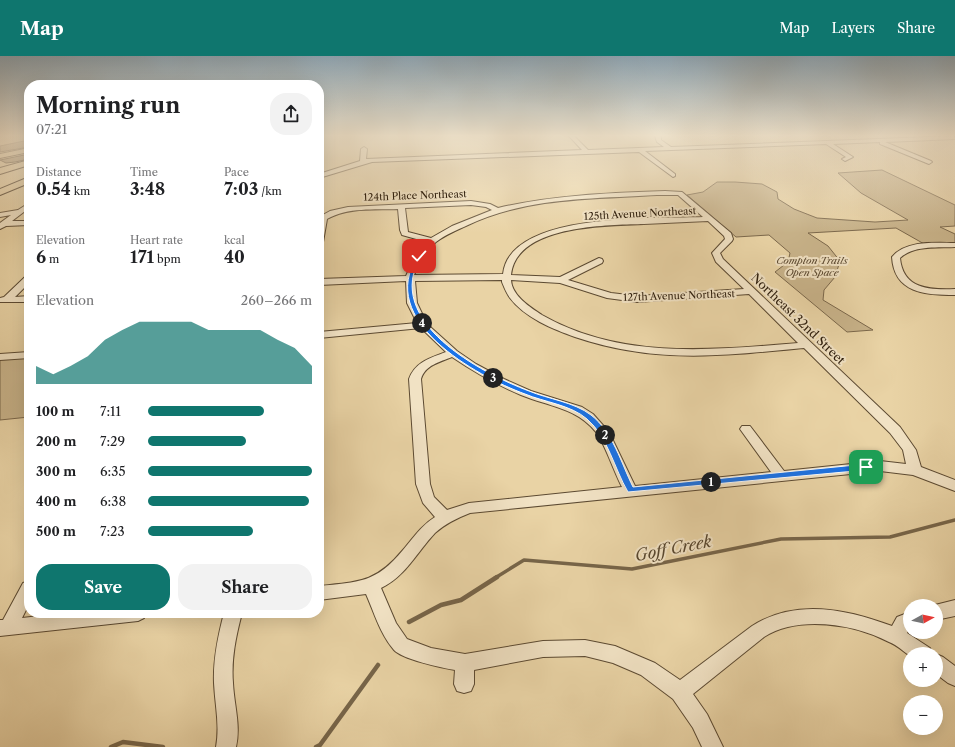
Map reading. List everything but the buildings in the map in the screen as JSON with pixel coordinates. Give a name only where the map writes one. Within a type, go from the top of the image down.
[{"type":"highway","points":[[0,173],[14,168]]},
{"type":"highway","points":[[0,179],[24,171]]},
{"type":"highway","points":[[0,192],[24,182]]},
{"type":"highway","points":[[0,197],[24,190]]},
{"type":"street","points":[[324,175],[346,168]]},
{"type":"street","points":[[664,168],[673,175]]},
{"type":"street","name":"Northeast 32nd Street","points":[[496,210],[561,198],[680,193],[728,235],[728,243],[718,249],[716,253],[719,260],[895,430],[909,450],[915,470]]},
{"type":"street","name":"124th Place Northeast","points":[[324,218],[333,212],[348,209],[401,206],[471,203],[488,205],[496,210]]},
{"type":"street","points":[[401,206],[405,234],[432,241]]},
{"type":"street","points":[[2,226],[24,209]]},
{"type":"street","points":[[496,210],[457,226],[432,241],[414,264],[410,278],[412,303],[423,325],[453,353],[472,366],[527,393],[578,410],[589,417],[603,432],[630,490]]},
{"type":"street","points":[[0,215],[20,212]]},
{"type":"street","name":"125th Avenue Northeast","points":[[505,277],[510,261],[518,251],[532,241],[548,234],[578,226],[598,224],[709,219]]},
{"type":"street","points":[[2,226],[24,224]]},
{"type":"street","points":[[955,245],[910,248],[898,254],[896,257],[900,277],[904,282],[920,289],[938,292],[955,292]]},
{"type":"street","points":[[938,246],[955,250]]},
{"type":"street","points":[[561,280],[599,261]]},
{"type":"street","points":[[505,277],[511,292],[518,300],[531,312],[550,323],[581,336],[628,348],[667,353],[693,353],[807,346]]},
{"type":"street","name":"127th Avenue Northeast","points":[[324,282],[410,278],[505,277],[561,280],[601,294],[637,299],[751,291]]},
{"type":"street","points":[[3,300],[24,282]]},
{"type":"street","points":[[3,300],[24,299]]},
{"type":"street","points":[[324,334],[423,325]]},
{"type":"street","points":[[445,518],[428,500],[423,484],[415,379],[416,374],[424,365],[453,353]]},
{"type":"street","points":[[0,357],[24,355]]},
{"type":"street","points":[[746,429],[780,475]]},
{"type":"street","points":[[324,593],[351,590],[372,585],[394,571],[429,530],[445,518],[469,508],[630,490],[880,466],[915,470],[955,486]]},
{"type":"street","points":[[372,585],[389,628],[401,645],[430,657],[465,663],[543,649],[585,648],[615,655],[648,669],[680,692],[700,721],[713,747]]},
{"type":"street","points":[[4,627],[24,596]]},
{"type":"street","points":[[943,611],[955,608]]},
{"type":"street","points":[[680,692],[764,628],[770,624],[792,617],[816,616],[844,620],[896,636],[912,647]]},
{"type":"street","points":[[4,627],[90,618]]},
{"type":"street","points":[[226,747],[229,738],[229,718],[224,692],[224,652],[232,618]]},
{"type":"street","points":[[896,636],[903,623]]},
{"type":"street","points":[[464,684],[465,663]]},
{"type":"street","points":[[943,668],[955,677]]},
{"type":"green space","name":"Compton Trails Open Space","points":[[882,170],[955,205],[955,226],[940,227],[955,234],[955,243],[926,245],[896,228],[808,233],[828,246],[840,261],[835,277],[824,290],[823,300],[873,330],[847,332],[775,272],[788,262],[790,253],[769,235],[736,237],[687,195],[703,192],[717,182],[762,184],[777,192],[778,199],[794,209],[817,218],[875,222],[908,220],[861,193],[838,173]]},
{"type":"green space","points":[[24,356],[24,418],[0,420],[0,358]]},
{"type":"waterway","name":"Goff Creek","points":[[495,578],[524,560],[632,569],[781,539],[890,537],[955,520]]},
{"type":"waterway","name":"Goff Creek","points":[[409,622],[441,605],[461,600],[497,577]]},
{"type":"waterway","name":"Goff Creek","points":[[316,747],[320,745],[378,665]]},
{"type":"waterway","name":"Goff Creek","points":[[111,747],[123,742],[163,747]]},
{"type":"route","points":[[419,256],[410,275],[410,290],[412,303],[423,325],[453,353],[472,366],[527,393],[578,410],[589,417],[603,432],[630,490],[866,467]]}]
